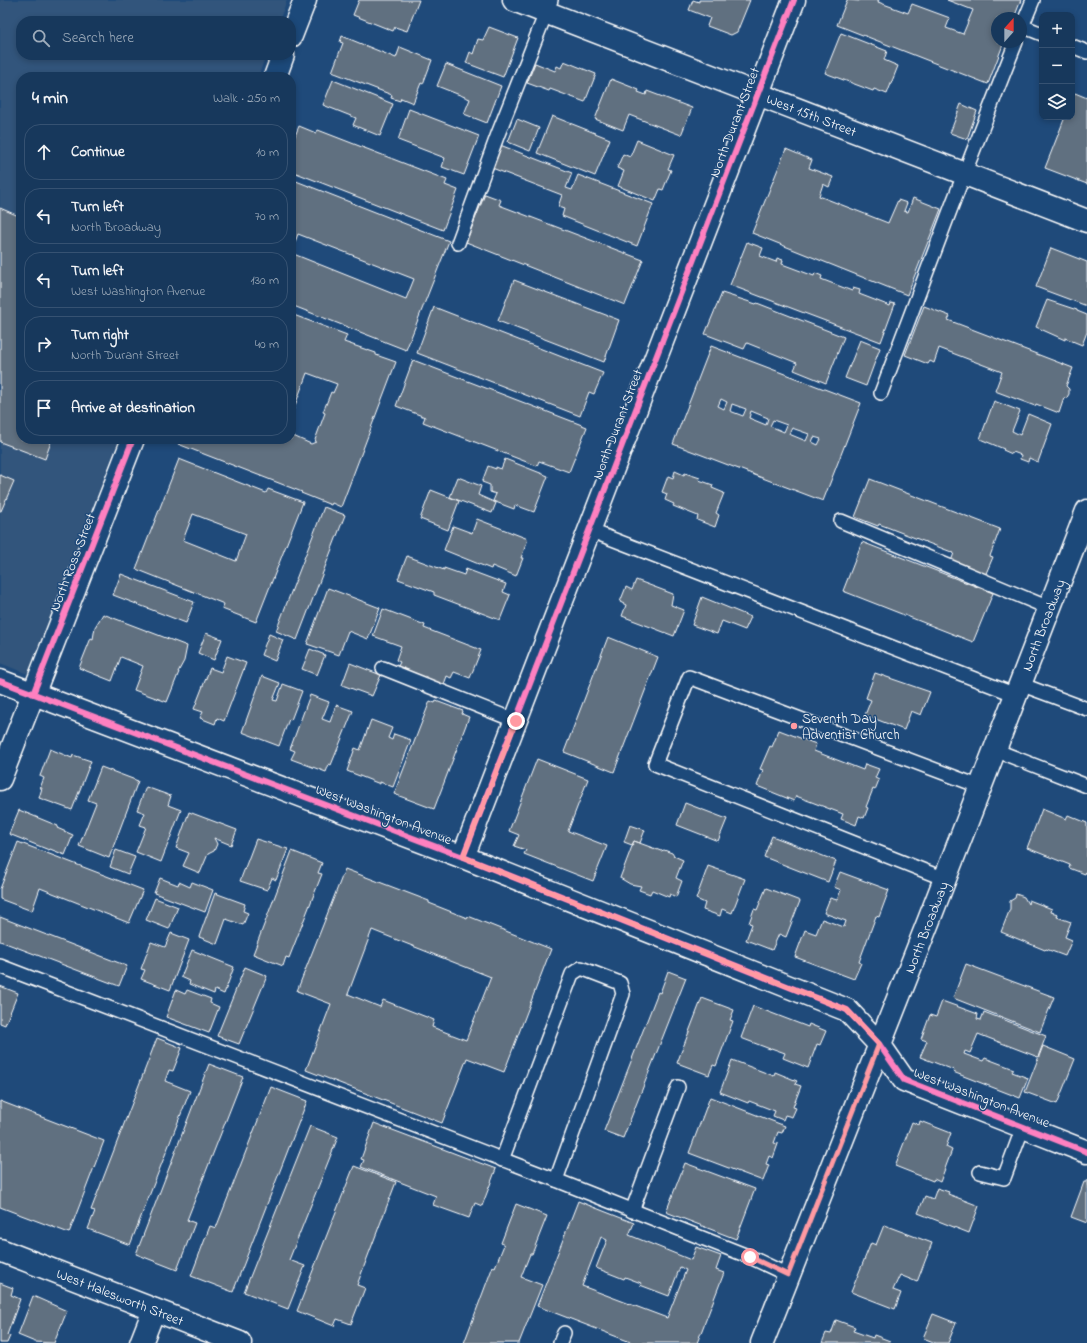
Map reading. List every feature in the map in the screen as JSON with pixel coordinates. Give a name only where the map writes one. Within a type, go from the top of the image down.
[{"type":"street","points":[[296,23],[305,0]]},
{"type":"street","name":"West 15th Street","points":[[514,0],[549,6],[757,94],[1087,221]]},
{"type":"street","name":"North Durant Street","points":[[463,857],[794,0]]},
{"type":"street","points":[[277,72],[281,60]]},
{"type":"street","name":"North Ross Street","points":[[0,779],[131,444]]},
{"type":"street","name":"North Broadway","points":[[762,1343],[981,787],[1087,511]]},
{"type":"street","name":"West Washington Avenue","points":[[0,681],[463,857],[847,1010],[879,1044],[904,1080],[1087,1152]]},
{"type":"street","name":"West Halesworth Street","points":[[0,1250],[240,1343]]},
{"type":"street","points":[[141,1343],[154,1310]]},
{"type":"lane","points":[[1027,15],[1033,0]]},
{"type":"lane","points":[[458,243],[498,134],[549,6]]},
{"type":"lane","points":[[1027,29],[1039,33]]},
{"type":"lane","points":[[1075,47],[1087,52]]},
{"type":"lane","points":[[881,393],[1014,48]]},
{"type":"lane","points":[[841,521],[1049,608]]},
{"type":"lane","points":[[590,530],[1018,690],[1087,709]]},
{"type":"lane","points":[[383,668],[516,721]]},
{"type":"lane","points":[[945,879],[655,764],[689,678],[981,787]]},
{"type":"lane","points":[[995,750],[1087,786]]},
{"type":"lane","points":[[0,966],[556,1180],[750,1257],[788,1275]]},
{"type":"lane","points":[[502,1160],[572,974],[581,968],[600,975],[620,983],[623,994],[556,1180]]},
{"type":"lane","points":[[632,1210],[678,1087]]},
{"type":"lane","points":[[980,1172],[1004,1178],[1023,1127]]},
{"type":"shaded area","points":[[0,0],[287,0],[281,16],[16,16],[16,60],[264,60],[260,72],[16,72],[16,444],[117,444],[28,674],[0,663]]},
{"type":"building","points":[[359,0],[419,0],[407,31],[395,27],[393,31],[353,15]]},
{"type":"building","points":[[693,0],[699,2],[699,0],[750,0],[737,32],[731,35],[707,26],[710,18],[689,10]]},
{"type":"building","points":[[847,0],[879,0],[878,2],[908,13],[912,4],[950,18],[946,28],[963,34],[973,10],[947,0],[1021,0],[1016,12],[991,12],[991,48],[1002,48],[988,84],[837,25]]},
{"type":"building","points":[[489,27],[518,38],[503,77],[466,63],[470,52],[473,54],[478,39],[483,40]]},
{"type":"building","points":[[841,33],[887,51],[884,60],[898,66],[887,94],[874,89],[873,91],[825,73]]},
{"type":"building","points":[[342,36],[396,58],[400,47],[432,60],[423,84],[421,83],[413,103],[401,98],[400,101],[391,98],[392,95],[332,72],[343,43],[340,42]]},
{"type":"building","points":[[564,61],[596,74],[585,102],[550,89],[549,91],[527,83],[535,63],[555,71],[557,66],[561,68]]},
{"type":"building","points":[[446,64],[501,86],[487,123],[464,114],[470,99],[437,86]]},
{"type":"building","points":[[611,79],[639,90],[638,92],[646,95],[647,91],[692,108],[681,135],[629,115],[623,130],[595,119]]},
{"type":"building","points":[[333,80],[393,104],[380,136],[353,125],[356,118],[323,105]]},
{"type":"building","points":[[1075,93],[1087,98],[1087,184],[1045,168],[1064,120],[1075,120]]},
{"type":"building","points":[[961,104],[977,111],[967,139],[950,133]]},
{"type":"building","points":[[409,109],[479,136],[464,175],[442,167],[445,158],[398,140]]},
{"type":"building","points":[[552,116],[610,139],[595,176],[537,153]]},
{"type":"building","points":[[517,119],[539,128],[530,151],[508,142]]},
{"type":"building","points":[[299,126],[316,133],[318,130],[447,180],[445,185],[458,190],[443,230],[296,173],[296,134]]},
{"type":"building","points":[[637,140],[674,155],[668,169],[671,170],[663,190],[660,189],[655,201],[618,186],[624,171],[617,168],[623,154],[630,157]]},
{"type":"building","points":[[500,145],[572,173],[566,188],[572,190],[578,175],[653,204],[637,246],[562,216],[564,209],[558,207],[562,195],[492,168]]},
{"type":"building","points":[[786,149],[812,160],[809,168],[833,177],[829,187],[823,184],[819,196],[888,223],[898,200],[907,203],[904,211],[908,212],[913,198],[941,209],[907,295],[752,233]]},
{"type":"building","points":[[296,181],[449,241],[406,350],[296,307],[296,255],[406,299],[414,279],[298,234],[296,239]]},
{"type":"building","points":[[485,194],[501,200],[499,205],[643,260],[625,305],[466,242]]},
{"type":"building","points":[[0,208],[16,215],[16,444],[50,444],[45,459],[0,442]]},
{"type":"building","points":[[747,242],[763,248],[760,256],[776,262],[777,258],[783,260],[782,264],[814,276],[815,273],[822,276],[821,279],[852,291],[853,288],[860,290],[859,294],[890,306],[891,303],[895,304],[881,342],[730,285]]},
{"type":"building","points":[[1051,248],[1087,262],[1087,306],[1036,287]]},
{"type":"building","points":[[514,280],[619,320],[604,362],[498,321]]},
{"type":"building","points":[[722,293],[756,304],[757,303],[844,337],[826,383],[794,370],[797,363],[747,343],[744,349],[705,334]]},
{"type":"building","points":[[1047,300],[1087,315],[1087,332],[1082,345],[1065,338],[1065,340],[1036,327]]},
{"type":"building","points":[[924,306],[950,316],[948,320],[1073,368],[1066,386],[1069,389],[1069,394],[1066,399],[1064,398],[1059,413],[995,391],[1002,372],[939,348],[934,363],[930,361],[928,364],[905,355]]},
{"type":"building","points":[[434,307],[603,373],[594,394],[589,392],[580,416],[417,353]]},
{"type":"building","points":[[296,316],[347,335],[344,342],[376,353],[376,355],[396,362],[341,507],[332,503],[331,505],[301,493],[302,492],[178,444],[296,444],[296,437],[311,444],[316,442],[315,440],[325,413],[323,412],[331,392],[333,393],[337,384],[307,373],[296,403]]},
{"type":"building","points":[[860,340],[880,348],[866,386],[845,378]]},
{"type":"building","points":[[711,346],[861,403],[823,501],[673,444]],"holes":[[[721,399],[727,402],[724,409],[718,406]],[[732,404],[746,409],[743,416],[730,411]],[[751,411],[768,418],[766,425],[749,418]],[[773,420],[787,425],[784,432],[770,426]],[[792,428],[809,434],[806,441],[789,434]],[[814,437],[821,439],[818,445],[812,442]]]},
{"type":"building","points":[[413,360],[587,427],[569,472],[539,461],[537,466],[423,422],[425,417],[396,406]]},
{"type":"building","points":[[994,401],[1020,411],[1012,431],[1020,435],[1028,414],[1052,424],[1038,462],[1029,458],[1028,462],[1020,459],[1021,455],[1013,452],[1012,454],[980,439]]},
{"type":"building","points":[[179,459],[266,493],[268,489],[303,502],[256,622],[222,609],[224,604],[136,569]],"holes":[[[193,514],[246,534],[236,561],[183,540]]]},
{"type":"building","points":[[505,459],[548,476],[534,512],[515,505],[514,509],[493,501],[496,494],[490,492],[490,485],[482,482],[488,466],[501,469]]},
{"type":"building","points":[[675,471],[684,475],[685,473],[700,478],[699,480],[713,485],[712,488],[724,493],[716,513],[719,515],[715,527],[697,520],[698,516],[673,506],[674,504],[665,500],[667,494],[662,492],[668,476],[673,478]]},
{"type":"building","points":[[0,475],[14,481],[1,511],[0,511]]},
{"type":"building","points":[[458,477],[481,486],[478,495],[496,503],[492,513],[450,497]]},
{"type":"building","points":[[870,479],[1000,529],[990,556],[993,557],[984,578],[950,564],[954,553],[879,524],[878,526],[855,517]]},
{"type":"building","points":[[431,490],[459,501],[448,530],[420,519]]},
{"type":"building","points":[[324,507],[345,515],[297,640],[276,631]]},
{"type":"building","points":[[477,519],[528,539],[516,576],[492,566],[491,569],[444,550],[453,526],[472,533]]},
{"type":"building","points":[[862,542],[993,593],[973,642],[843,591]]},
{"type":"building","points":[[407,556],[444,570],[444,568],[464,575],[466,569],[506,584],[503,592],[510,595],[500,620],[434,595],[434,592],[398,579]]},
{"type":"building","points":[[121,574],[194,602],[186,623],[113,595]]},
{"type":"building","points":[[636,580],[673,594],[671,605],[684,610],[674,636],[622,616],[626,605],[620,602],[626,587],[632,590]]},
{"type":"building","points":[[328,588],[380,608],[368,639],[348,631],[339,655],[307,644]]},
{"type":"building","points":[[702,597],[751,617],[745,630],[722,621],[717,634],[692,625]]},
{"type":"building","points":[[383,609],[425,625],[424,628],[481,650],[470,678],[454,672],[451,678],[447,676],[443,687],[397,668],[400,662],[396,660],[401,646],[373,636]]},
{"type":"building","points":[[103,614],[187,646],[184,661],[178,672],[167,702],[134,690],[143,666],[121,657],[112,681],[79,668],[91,638],[93,639],[95,627]]},
{"type":"building","points":[[206,633],[222,639],[214,660],[198,653]]},
{"type":"building","points":[[269,634],[283,640],[275,661],[261,655]]},
{"type":"building","points":[[608,637],[658,657],[614,772],[564,752]]},
{"type":"building","points":[[310,649],[325,655],[317,675],[302,669]]},
{"type":"building","points":[[227,656],[246,663],[224,721],[217,718],[215,724],[200,718],[203,712],[194,709],[210,668],[221,672]]},
{"type":"building","points":[[350,663],[381,675],[372,696],[342,685]]},
{"type":"building","points":[[875,673],[930,692],[921,715],[911,711],[904,730],[865,715],[871,700],[866,698]]},
{"type":"building","points":[[262,676],[280,683],[273,700],[277,701],[283,684],[302,691],[279,746],[242,732]]},
{"type":"building","points":[[310,695],[329,702],[322,719],[330,722],[336,705],[353,711],[331,765],[329,764],[326,772],[291,759],[295,751],[290,749]]},
{"type":"building","points":[[430,701],[435,703],[436,701],[463,711],[462,714],[469,717],[434,809],[394,794]]},
{"type":"building","points":[[371,720],[392,728],[388,738],[392,740],[394,734],[411,740],[393,787],[380,782],[380,784],[347,771],[355,748],[360,750]]},
{"type":"building","points":[[779,730],[816,744],[814,751],[863,770],[865,764],[879,769],[875,778],[879,780],[875,790],[873,789],[866,807],[868,808],[864,818],[859,816],[856,825],[841,819],[843,814],[796,796],[794,801],[757,786],[763,770],[760,769]]},
{"type":"building","points":[[50,749],[72,758],[73,755],[91,761],[72,810],[39,798],[42,788],[40,788],[44,778],[40,776]]},
{"type":"building","points":[[537,759],[588,779],[568,831],[607,846],[593,881],[524,854],[526,850],[514,846],[519,835],[509,831]]},
{"type":"building","points":[[101,767],[138,781],[109,858],[79,846],[96,803],[88,800]]},
{"type":"building","points":[[146,787],[171,796],[168,805],[181,810],[161,862],[136,852],[146,827],[140,825],[145,813],[137,810]]},
{"type":"building","points":[[685,803],[727,819],[718,841],[677,825]]},
{"type":"building","points":[[1042,809],[1066,819],[1068,815],[1087,823],[1087,869],[1085,874],[1069,868],[1070,865],[1027,848]]},
{"type":"building","points":[[19,810],[58,826],[57,828],[73,835],[65,855],[9,834]]},
{"type":"building","points":[[189,812],[237,830],[231,845],[214,838],[217,844],[214,851],[208,854],[200,873],[183,866],[189,853],[176,848]]},
{"type":"building","points":[[630,825],[645,830],[640,843],[634,841],[632,845],[624,842]]},
{"type":"building","points":[[772,836],[836,861],[828,882],[764,857]]},
{"type":"building","points":[[256,839],[288,849],[276,880],[272,878],[267,890],[240,881]]},
{"type":"building","points":[[634,841],[661,851],[664,850],[672,853],[674,856],[683,860],[676,878],[682,881],[676,897],[670,894],[669,897],[652,890],[650,894],[639,890],[641,886],[630,884],[620,878]]},
{"type":"building","points":[[18,842],[143,890],[129,923],[40,888],[32,911],[0,899],[0,889]]},
{"type":"building","points":[[116,850],[135,857],[128,874],[110,867]]},
{"type":"building","points":[[292,851],[322,863],[318,873],[322,874],[289,958],[286,957],[283,966],[253,954]]},
{"type":"building","points":[[708,866],[745,879],[732,913],[722,909],[720,916],[703,910],[705,903],[696,899]]},
{"type":"building","points":[[345,869],[429,901],[429,903],[467,918],[468,916],[551,949],[504,1072],[467,1058],[442,1123],[306,1070],[331,1004],[297,991]],"holes":[[[372,930],[491,977],[466,1040],[432,1027],[434,1020],[383,1000],[380,1007],[348,994]]]},
{"type":"building","points":[[840,872],[889,890],[879,917],[876,916],[859,962],[861,963],[854,979],[795,957],[805,930],[816,934],[822,919],[844,927],[846,921],[824,913],[830,898],[837,900],[841,890],[834,887]]},
{"type":"building","points":[[160,878],[178,885],[179,882],[190,887],[192,882],[213,890],[205,912],[154,893]]},
{"type":"building","points":[[766,888],[800,901],[786,937],[779,934],[772,950],[746,940],[752,924],[749,923],[754,909],[757,910]]},
{"type":"building","points":[[215,893],[245,904],[243,911],[248,913],[243,925],[226,919],[217,944],[199,937]]},
{"type":"building","points":[[1016,894],[1024,897],[1028,904],[1029,900],[1052,909],[1051,912],[1058,914],[1057,917],[1071,922],[1065,937],[1072,940],[1065,956],[1046,949],[1045,950],[1001,932],[1010,909],[1010,901],[1015,898]]},
{"type":"building","points":[[155,898],[178,907],[169,929],[146,920]]},
{"type":"building","points":[[0,917],[127,966],[119,986],[0,941]]},
{"type":"building","points":[[171,933],[189,940],[170,990],[141,979],[145,970],[141,969],[151,942],[165,947]]},
{"type":"building","points":[[192,950],[234,967],[224,994],[215,990],[214,994],[189,984],[190,981],[181,977]]},
{"type":"building","points":[[966,964],[1054,997],[1040,1032],[953,998]]},
{"type":"building","points":[[245,967],[267,976],[239,1044],[217,1036]]},
{"type":"building","points":[[668,971],[686,978],[623,1138],[604,1131],[658,992],[660,993]]},
{"type":"building","points":[[0,986],[18,993],[5,1025],[0,1023]]},
{"type":"building","points":[[176,990],[185,994],[187,990],[211,999],[210,1003],[219,1007],[209,1033],[166,1017]]},
{"type":"building","points":[[702,998],[734,1010],[730,1020],[733,1021],[716,1066],[713,1065],[709,1075],[677,1063]]},
{"type":"building","points":[[942,1001],[978,1014],[977,1019],[981,1020],[984,1012],[1046,1036],[1038,1057],[978,1034],[970,1053],[965,1051],[964,1054],[983,1061],[985,1058],[1014,1069],[1012,1072],[1028,1078],[1020,1098],[953,1072],[954,1070],[920,1057],[927,1041],[921,1039],[930,1015],[936,1017]]},
{"type":"building","points":[[753,1006],[808,1027],[809,1024],[826,1031],[820,1045],[817,1044],[808,1068],[783,1058],[785,1053],[741,1038]]},
{"type":"building","points":[[157,1038],[182,1048],[173,1071],[169,1070],[165,1081],[190,1091],[130,1245],[88,1229],[95,1211],[91,1210]]},
{"type":"building","points":[[1043,1046],[1075,1059],[1057,1104],[1025,1092]]},
{"type":"building","points":[[732,1060],[774,1076],[775,1072],[797,1081],[795,1084],[801,1086],[793,1107],[796,1108],[792,1117],[785,1115],[783,1120],[773,1116],[775,1111],[749,1101],[748,1103],[720,1092]]},
{"type":"building","points":[[209,1064],[243,1077],[187,1220],[195,1223],[177,1270],[136,1254]]},
{"type":"building","points":[[271,1087],[307,1101],[233,1292],[191,1276],[210,1226],[216,1228]]},
{"type":"building","points":[[710,1097],[785,1126],[782,1133],[778,1132],[774,1143],[778,1144],[773,1158],[769,1156],[766,1164],[769,1165],[763,1181],[689,1153]]},
{"type":"building","points":[[0,1101],[104,1141],[69,1233],[0,1207]]},
{"type":"building","points":[[920,1121],[951,1133],[946,1147],[952,1150],[940,1182],[934,1179],[933,1181],[895,1166],[912,1122],[919,1125]]},
{"type":"building","points":[[374,1123],[496,1169],[482,1206],[475,1203],[469,1218],[433,1205],[436,1196],[361,1167],[364,1160],[361,1159]]},
{"type":"building","points":[[310,1126],[338,1137],[289,1260],[305,1266],[288,1309],[244,1292]]},
{"type":"building","points":[[685,1163],[755,1189],[736,1239],[666,1212]]},
{"type":"building","points":[[354,1166],[396,1182],[357,1285],[365,1288],[351,1324],[337,1319],[334,1326],[297,1311]]},
{"type":"building","points":[[1087,1180],[1087,1223],[1071,1217],[1084,1182]]},
{"type":"building","points":[[937,1188],[979,1206],[969,1233],[918,1213],[925,1196],[933,1199]]},
{"type":"building","points":[[578,1201],[634,1223],[629,1235],[691,1260],[696,1247],[721,1256],[716,1270],[724,1273],[697,1343],[633,1343],[537,1306]],"holes":[[[601,1237],[607,1240],[596,1268],[624,1279],[625,1277],[641,1283],[640,1285],[669,1296],[680,1267],[686,1270],[667,1318],[582,1286]]]},
{"type":"building","points":[[516,1204],[547,1216],[521,1277],[542,1285],[519,1343],[464,1343],[493,1266],[495,1267],[504,1245],[501,1243]]},
{"type":"building","points":[[884,1225],[932,1243],[917,1282],[900,1275],[893,1290],[901,1293],[895,1309],[851,1292],[871,1243],[876,1245]]},
{"type":"building","points":[[0,1283],[13,1288],[11,1295],[20,1299],[7,1335],[10,1336],[7,1343],[0,1343]]},
{"type":"building","points":[[33,1296],[67,1311],[54,1343],[35,1342],[18,1335]]},
{"type":"building","points":[[933,1314],[956,1323],[948,1343],[936,1343],[923,1338]]},
{"type":"building","points":[[836,1320],[855,1327],[853,1331],[873,1338],[874,1335],[890,1341],[889,1343],[822,1343],[826,1333],[831,1334]]},
{"type":"cycle path","points":[[463,857],[794,0]]},
{"type":"cycle path","points":[[33,694],[131,444]]},
{"type":"cycle path","points":[[0,681],[463,857],[847,1010],[879,1044],[904,1080],[1087,1152]]},
{"type":"place","name":"Seventh Day Adventist Church","points":[[794,726]]},
{"type":"route","points":[[516,721],[463,857],[847,1010],[879,1044],[788,1275],[750,1257]]}]
